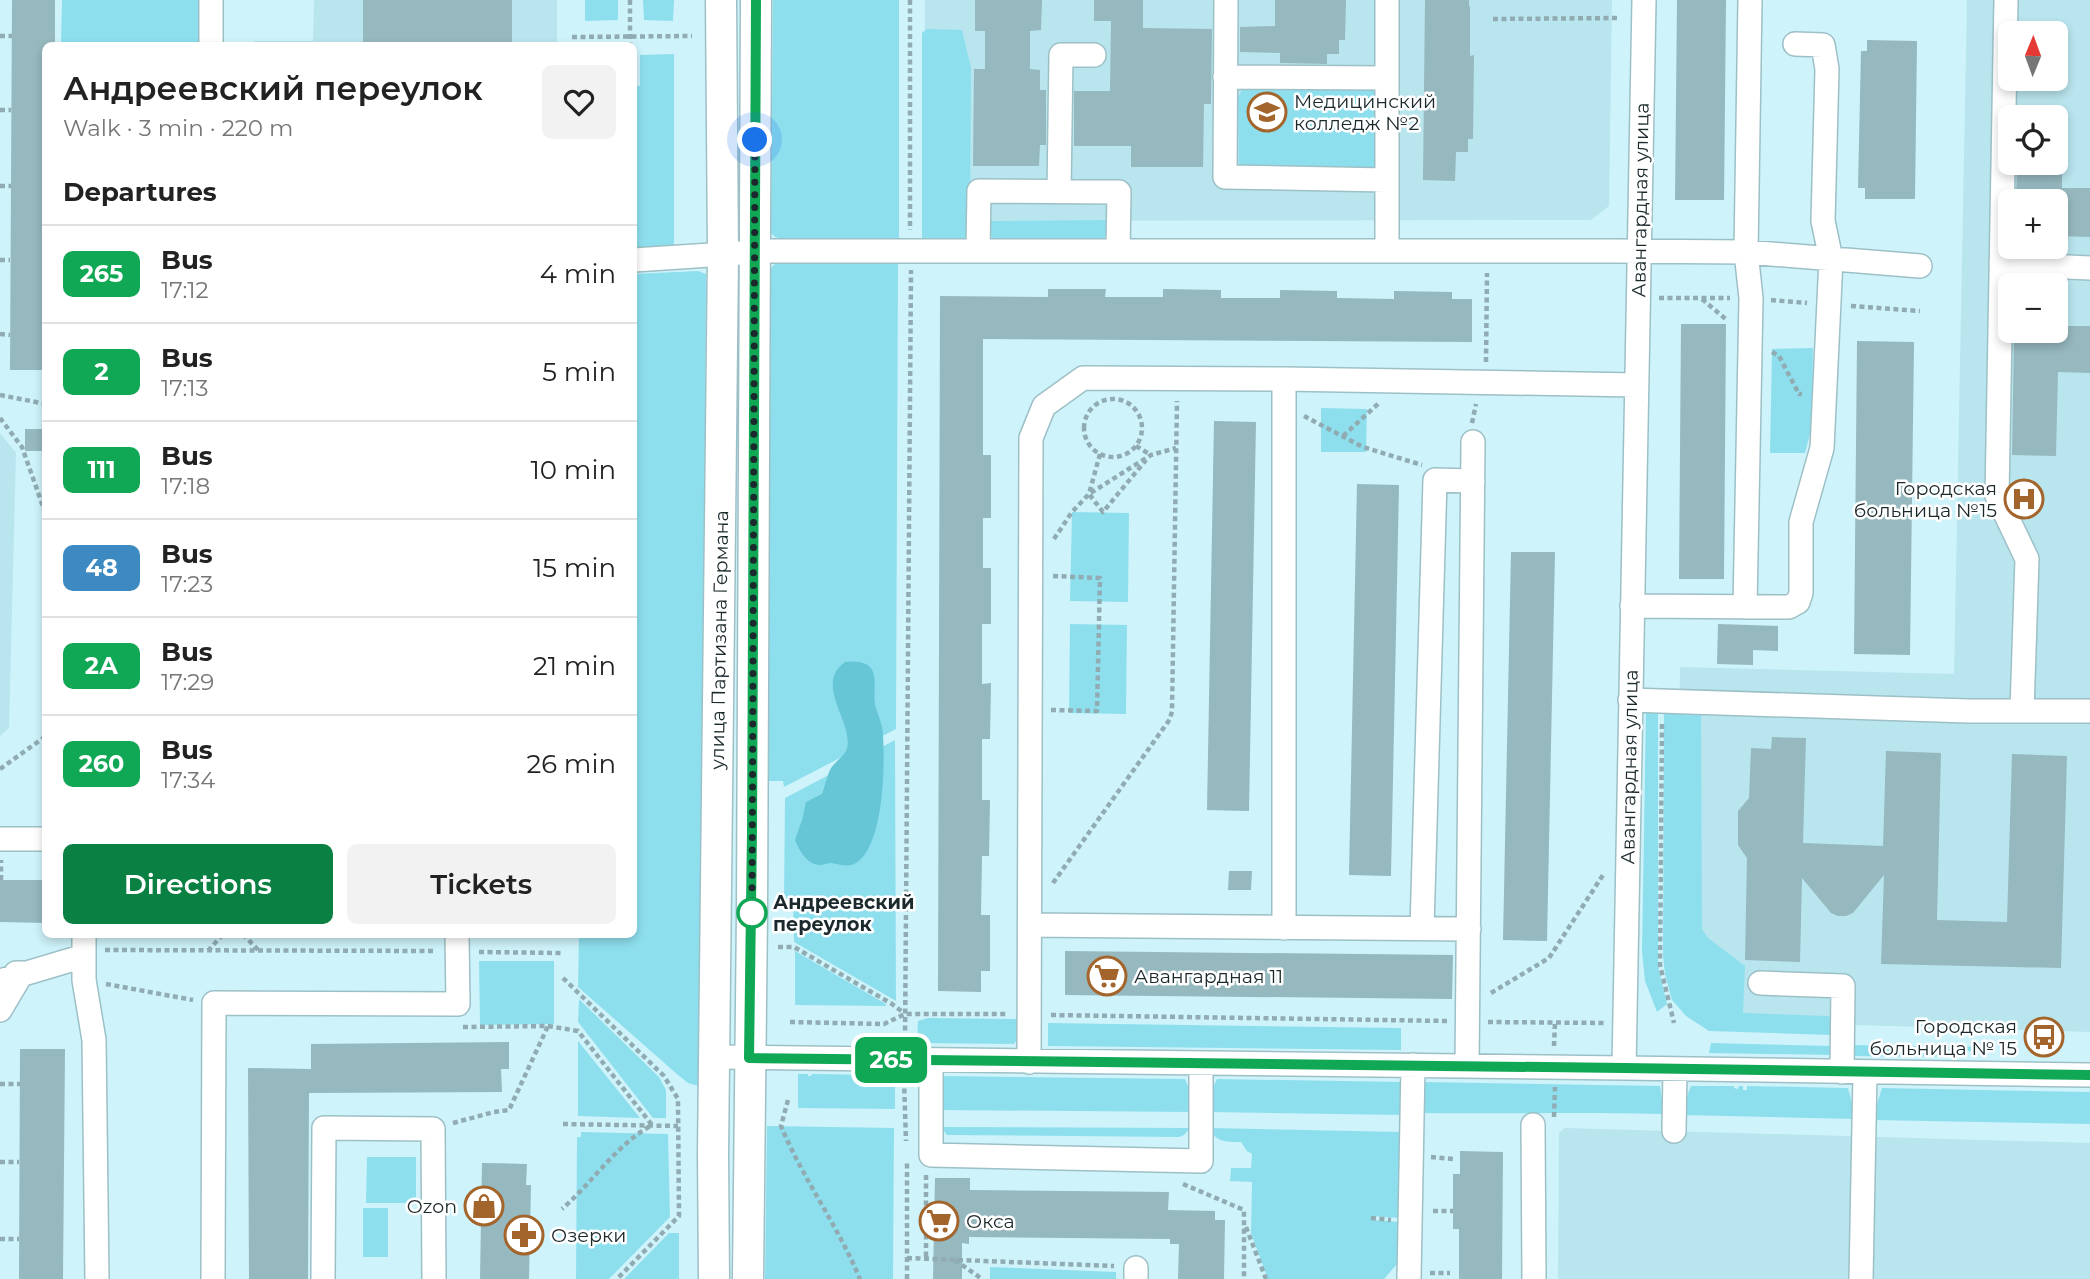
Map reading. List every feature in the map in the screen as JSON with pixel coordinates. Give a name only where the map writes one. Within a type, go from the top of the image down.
[{"type":"main road","name":"улица Партизана Германа","points":[[714,1279],[723,254],[721,0]]},
{"type":"main road","name":"улица Партизана Германа","points":[[748,1279],[756,0]]},
{"type":"street","points":[[211,0],[211,42]]},
{"type":"street","points":[[1226,0],[1225,177],[1387,180]]},
{"type":"street","points":[[1387,0],[1387,251]]},
{"type":"street","name":"Авангардная улица","points":[[1624,1068],[1644,0]]},
{"type":"street","points":[[1745,607],[1751,298],[1746,252],[1751,0]]},
{"type":"street","points":[[2006,0],[1997,496],[2027,559],[2022,712]]},
{"type":"street","points":[[1632,606],[1789,607],[1798,602],[1801,593],[1801,522],[1822,448],[1831,259],[1824,221],[1827,69],[1823,45],[1794,44]]},
{"type":"street","points":[[1059,191],[1061,55],[1094,55]]},
{"type":"street","points":[[1225,77],[1387,78]]},
{"type":"street","points":[[978,251],[979,191],[1119,192],[1118,251]]},
{"type":"street","points":[[637,260],[755,251],[1746,252],[1920,266]]},
{"type":"street","points":[[2001,264],[2090,268]]},
{"type":"street","points":[[1029,1062],[1031,438],[1044,405],[1083,378],[1636,385]]},
{"type":"street","points":[[1284,379],[1284,928]]},
{"type":"street","points":[[1467,1066],[1473,442]]},
{"type":"street","points":[[1422,928],[1435,480],[1472,481]]},
{"type":"street","points":[[1630,700],[2022,712],[2090,711]]},
{"type":"street","points":[[0,839],[42,839]]},
{"type":"street","points":[[1030,920],[1284,928],[1469,929]]},
{"type":"street","points":[[213,1279],[214,1003],[458,1004],[457,938]]},
{"type":"street","points":[[0,981],[11,973],[84,945],[84,980],[94,1040],[97,1279]]},
{"type":"street","points":[[0,1010],[11,973]]},
{"type":"street","points":[[1760,983],[1843,986],[1842,1072]]},
{"type":"street","points":[[715,1057],[2090,1075]]},
{"type":"street","points":[[930,1060],[931,1155],[1201,1161],[1201,1063]]},
{"type":"street","points":[[1409,1279],[1413,1065]]},
{"type":"street","points":[[1674,1131],[1675,1070]]},
{"type":"street","points":[[1861,1279],[1865,1073]]},
{"type":"street","points":[[1534,1279],[1544,1124]]},
{"type":"street","points":[[323,1279],[324,1128],[433,1129],[434,1279]]},
{"type":"path","points":[[630,0],[630,42]]},
{"type":"path","points":[[905,1041],[911,251],[910,0]]},
{"type":"path","points":[[1493,19],[1619,18]]},
{"type":"path","points":[[0,36],[12,36]]},
{"type":"path","points":[[572,37],[692,36]]},
{"type":"path","points":[[0,110],[11,110]]},
{"type":"path","points":[[0,186],[11,186]]},
{"type":"path","points":[[1473,442],[1469,433],[1486,382],[1487,251]]},
{"type":"path","points":[[0,260],[10,260]]},
{"type":"path","points":[[1658,298],[1734,298]]},
{"type":"path","points":[[1702,298],[1731,324]]},
{"type":"path","points":[[0,334],[10,335]]},
{"type":"path","points":[[1767,349],[1779,356],[1799,394],[1810,395]]},
{"type":"path","points":[[1030,920],[1170,719],[1177,378]]},
{"type":"path","points":[[0,395],[42,403]]},
{"type":"path","points":[[1099,401],[1125,401],[1135,409],[1141,421],[1141,434],[1136,446],[1126,454],[1113,457],[1100,454],[1090,446],[1084,435],[1084,422],[1089,410],[1099,401]]},
{"type":"path","points":[[1343,436],[1366,415]]},
{"type":"path","points":[[0,418],[22,447],[42,504]]},
{"type":"path","points":[[1322,425],[1363,447]]},
{"type":"path","points":[[1136,446],[1151,455]]},
{"type":"path","points":[[1031,575],[1072,512],[1089,494],[1151,455],[1176,448]]},
{"type":"path","points":[[1089,494],[1100,454]]},
{"type":"path","points":[[1089,494],[1103,512],[1151,455]]},
{"type":"path","points":[[1069,710],[1097,711],[1100,578],[1070,577]]},
{"type":"path","points":[[1662,702],[1660,964],[1674,1023]]},
{"type":"path","points":[[0,769],[42,739]]},
{"type":"path","points":[[1468,1014],[1549,958],[1603,875]]},
{"type":"path","points":[[207,951],[219,938]]},
{"type":"path","points":[[247,938],[258,951]]},
{"type":"path","points":[[777,947],[794,947],[905,1014]]},
{"type":"path","points":[[133,950],[393,951]]},
{"type":"path","points":[[563,978],[664,1076],[678,1099],[679,1216],[617,1279]]},
{"type":"path","points":[[84,980],[214,1003]]},
{"type":"path","points":[[790,1022],[884,1024],[905,1014],[1468,1014],[1555,1023],[1610,1023]]},
{"type":"path","points":[[1555,1023],[1555,1048]]},
{"type":"path","points":[[433,1129],[509,1110],[548,1026],[578,1031],[652,1125]]},
{"type":"path","points":[[905,1075],[906,1141]]},
{"type":"path","points":[[1544,1124],[1555,1079]]},
{"type":"path","points":[[0,1084],[20,1084]]},
{"type":"path","points":[[788,1100],[781,1126],[860,1279]]},
{"type":"path","points":[[563,1124],[678,1126]]},
{"type":"path","points":[[562,1209],[635,1134],[652,1125]]},
{"type":"path","points":[[907,1154],[907,1279]]},
{"type":"path","points":[[0,1162],[19,1162]]},
{"type":"path","points":[[926,1170],[926,1259]]},
{"type":"path","points":[[1172,1179],[1244,1210],[1244,1279]]},
{"type":"path","points":[[1244,1223],[1266,1279]]},
{"type":"path","points":[[0,1239],[19,1239]]},
{"type":"path","points":[[907,1258],[1115,1266],[1136,1274]]},
{"type":"path","points":[[954,1260],[982,1279]]},
{"type":"shaded area","points":[[62,0],[205,0],[204,42],[61,42]]},
{"type":"shaded area","points":[[314,0],[557,0],[557,42],[254,42],[313,41]]},
{"type":"shaded area","points":[[585,0],[618,0],[618,20],[585,21]]},
{"type":"shaded area","points":[[643,0],[674,0],[673,21],[644,20]]},
{"type":"shaded area","points":[[773,0],[899,0],[899,240],[782,239],[771,233]]},
{"type":"shaded area","name":"Медицинский колледж №2","points":[[925,0],[1612,0],[1609,206],[1591,220],[923,221]]},
{"type":"shaded area","name":"Городская больница №15","points":[[1965,0],[2090,0],[2090,1032],[1715,1021],[1676,988],[1680,667],[1954,674]]},
{"type":"shaded area","points":[[927,29],[962,30],[971,68],[970,228],[967,237],[961,241],[922,240],[922,33]]},
{"type":"shaded area","points":[[674,54],[674,251],[637,252],[637,86],[640,86],[640,55]]},
{"type":"shaded area","points":[[1244,87],[1377,88],[1376,173],[1239,166],[1238,97]]},
{"type":"shaded area","points":[[1108,220],[1107,235],[1102,241],[997,240],[988,235],[987,221]]},
{"type":"shaded area","points":[[898,260],[896,729],[784,787],[783,781],[767,781],[771,268],[778,261]]},
{"type":"shaded area","points":[[698,271],[706,274],[702,1087],[688,1083],[678,1075],[578,987],[579,938],[637,938],[637,274]]},
{"type":"shaded area","points":[[1813,348],[1812,426],[1805,453],[1770,453],[1772,349]]},
{"type":"shaded area","points":[[1321,408],[1367,409],[1366,452],[1321,452]]},
{"type":"shaded area","points":[[0,433],[16,453],[9,728],[0,736]]},
{"type":"shaded area","points":[[1072,512],[1129,513],[1128,602],[1070,601]]},
{"type":"shaded area","points":[[1070,624],[1127,625],[1126,714],[1069,713]]},
{"type":"shaded area","points":[[845,662],[865,664],[874,675],[875,704],[883,735],[881,804],[872,840],[865,854],[856,863],[820,865],[807,860],[795,840],[806,802],[822,794],[831,768],[846,751],[846,730],[834,694],[833,682],[836,671]]},
{"type":"shaded area","points":[[1658,707],[1658,966],[1667,1004],[1657,1012],[1645,981],[1642,952],[1646,709]]},
{"type":"shaded area","points":[[1664,708],[1701,709],[1702,929],[1708,938],[1745,966],[1743,1013],[1827,1016],[1832,1018],[1831,1035],[1709,1031],[1686,1016],[1672,1000],[1663,956]]},
{"type":"shaded area","points":[[895,740],[896,1001],[794,942],[793,900],[784,900],[785,798]]},
{"type":"shaded area","points":[[795,951],[886,1004],[886,1006],[795,1005]]},
{"type":"shaded area","points":[[479,961],[554,961],[554,1024],[480,1025]]},
{"type":"shaded area","points":[[579,999],[659,1077],[666,1090],[666,1118],[653,1118],[578,1022]]},
{"type":"shaded area","points":[[928,1018],[1016,1019],[1016,1041],[1014,1044],[917,1043],[918,1021]]},
{"type":"shaded area","points":[[1048,1023],[1401,1028],[1401,1050],[1048,1046]]},
{"type":"shaded area","points":[[578,1041],[640,1118],[578,1116]]},
{"type":"shaded area","points":[[1711,1043],[1833,1046],[1832,1055],[1709,1053]]},
{"type":"shaded area","points":[[1851,1045],[1995,1047],[1934,1057],[1851,1056]]},
{"type":"shaded area","points":[[798,1074],[895,1075],[895,1109],[798,1108]]},
{"type":"shaded area","points":[[939,1076],[1185,1079],[1190,1091],[1190,1112],[938,1110]]},
{"type":"shaded area","points":[[1217,1079],[1403,1082],[1403,1115],[1210,1112],[1211,1091]]},
{"type":"shaded area","points":[[1423,1082],[1660,1086],[1664,1114],[1422,1113]]},
{"type":"shaded area","points":[[1691,1086],[1734,1086],[1738,1089],[1743,1086],[1743,1090],[1747,1090],[1747,1086],[1848,1088],[1856,1119],[1683,1115],[1683,1107]]},
{"type":"shaded area","points":[[1882,1088],[2090,1092],[2090,1124],[1872,1120]]},
{"type":"shaded area","points":[[767,1126],[894,1128],[893,1279],[765,1279]]},
{"type":"shaded area","points":[[941,1127],[1190,1128],[1179,1137],[947,1135]]},
{"type":"shaded area","points":[[1210,1128],[1401,1132],[1399,1218],[1371,1216],[1371,1220],[1400,1222],[1398,1263],[1384,1279],[1268,1279],[1251,1233],[1252,1182],[1230,1181],[1231,1168],[1251,1168],[1252,1154],[1241,1142],[1227,1142],[1215,1137]]},
{"type":"shaded area","points":[[1565,1128],[2090,1143],[2090,1279],[1558,1279],[1559,1133]]},
{"type":"shaded area","points":[[581,1132],[668,1134],[670,1217],[609,1279],[576,1279],[577,1137],[581,1137]]},
{"type":"shaded area","points":[[367,1157],[416,1157],[416,1203],[366,1203]]},
{"type":"shaded area","points":[[363,1208],[388,1208],[388,1257],[363,1257]]},
{"type":"shaded area","points":[[669,1233],[679,1233],[679,1279],[624,1279]]},
{"type":"shaded area","points":[[990,1267],[1116,1272],[1116,1279],[990,1279]]},
{"type":"building","points":[[12,0],[55,0],[55,42],[42,42],[42,370],[10,370]]},
{"type":"building","points":[[363,0],[512,0],[512,42],[363,42]]},
{"type":"building","points":[[975,0],[1042,0],[1041,30],[1030,31],[1030,69],[1040,70],[1040,90],[1046,90],[1046,145],[1040,145],[1039,166],[973,166],[974,69],[985,69],[985,31],[975,31]]},
{"type":"building","points":[[1094,0],[1143,0],[1143,28],[1212,29],[1211,104],[1204,104],[1203,167],[1131,167],[1131,146],[1074,146],[1074,91],[1110,91],[1111,21],[1094,21]]},
{"type":"building","points":[[1275,0],[1346,0],[1345,40],[1339,40],[1339,54],[1327,54],[1327,64],[1280,63],[1280,53],[1240,52],[1240,27],[1275,26]]},
{"type":"building","points":[[1425,0],[1469,0],[1470,56],[1474,55],[1473,139],[1468,139],[1468,152],[1456,152],[1455,181],[1423,180]]},
{"type":"building","points":[[1677,0],[1726,0],[1724,200],[1675,200]]},
{"type":"building","points":[[1867,40],[1917,41],[1915,199],[1865,199],[1865,188],[1858,188],[1861,51],[1867,51]]},
{"type":"building","points":[[2017,175],[2062,175],[2062,188],[2090,188],[2090,237],[2068,236],[2068,189],[2016,189]]},
{"type":"building","points":[[1048,289],[1106,289],[1105,297],[1163,297],[1163,289],[1221,290],[1221,298],[1280,298],[1280,290],[1337,291],[1337,298],[1394,299],[1394,291],[1452,292],[1452,299],[1472,299],[1472,342],[983,339],[983,455],[991,455],[991,518],[983,518],[983,568],[991,568],[991,624],[982,624],[982,684],[991,683],[990,739],[982,739],[982,800],[990,800],[989,856],[982,856],[981,915],[990,915],[990,971],[981,971],[981,992],[938,991],[940,296],[1048,297]]},
{"type":"building","points":[[1681,324],[1726,324],[1724,579],[1679,579]]},
{"type":"building","points":[[2068,326],[2090,326],[2090,373],[2058,372],[2056,456],[2012,455],[2014,343],[2068,343]]},
{"type":"building","points":[[1857,341],[1914,342],[1910,655],[1854,654]]},
{"type":"building","points":[[1214,421],[1256,422],[1249,811],[1207,810]]},
{"type":"building","points":[[25,429],[42,429],[42,451],[25,451]]},
{"type":"building","points":[[1357,484],[1399,485],[1391,876],[1349,875]]},
{"type":"building","points":[[1511,552],[1555,552],[1547,941],[1503,940]]},
{"type":"building","points":[[1718,624],[1778,626],[1778,651],[1753,650],[1753,665],[1717,664]]},
{"type":"building","points":[[1772,737],[1806,738],[1803,843],[1883,846],[1886,751],[1941,753],[1937,920],[2007,922],[2012,754],[2067,756],[2061,968],[1881,964],[1884,875],[1853,913],[1846,916],[1831,913],[1802,878],[1800,962],[1745,960],[1747,858],[1738,845],[1738,811],[1749,798],[1751,748],[1771,749]]},
{"type":"building","points":[[1229,871],[1252,871],[1251,890],[1228,890]]},
{"type":"building","points":[[0,880],[42,880],[42,923],[0,922]]},
{"type":"building","points":[[1065,951],[1453,955],[1452,999],[1065,995]]},
{"type":"building","points":[[509,1042],[509,1069],[501,1069],[502,1092],[309,1093],[308,1279],[249,1279],[248,1068],[311,1069],[311,1044]]},
{"type":"building","points":[[20,1049],[65,1049],[63,1279],[19,1279]]},
{"type":"building","points":[[1460,1151],[1503,1152],[1502,1279],[1459,1279],[1459,1229],[1453,1229],[1453,1174],[1460,1174]]},
{"type":"building","points":[[482,1163],[527,1164],[526,1185],[531,1185],[529,1279],[480,1279]]},
{"type":"building","points":[[935,1178],[970,1178],[970,1190],[1169,1192],[1168,1210],[1215,1211],[1215,1220],[1225,1220],[1224,1279],[1178,1279],[1179,1244],[1170,1244],[1170,1239],[969,1237],[969,1244],[962,1243],[962,1279],[933,1279]]},
{"type":"bus line","name":"265","points":[[756,0],[749,1058],[2090,1075]]},
{"type":"place","name":"Медицинский колледж №2","points":[[1267,112]]},
{"type":"place","name":"Городская больница №15","points":[[2024,499]]},
{"type":"place","name":"Андреевский переулок","points":[[752,913]]},
{"type":"place","name":"Авангардная 11","points":[[1107,976]]},
{"type":"place","name":"Городская больница № 15","points":[[2044,1037]]},
{"type":"place","name":"Ozon","points":[[484,1206]]},
{"type":"place","name":"Окса","points":[[939,1221]]},
{"type":"place","name":"Озерки","points":[[524,1235]]},
{"type":"route","points":[[752,913],[755,140]]}]
